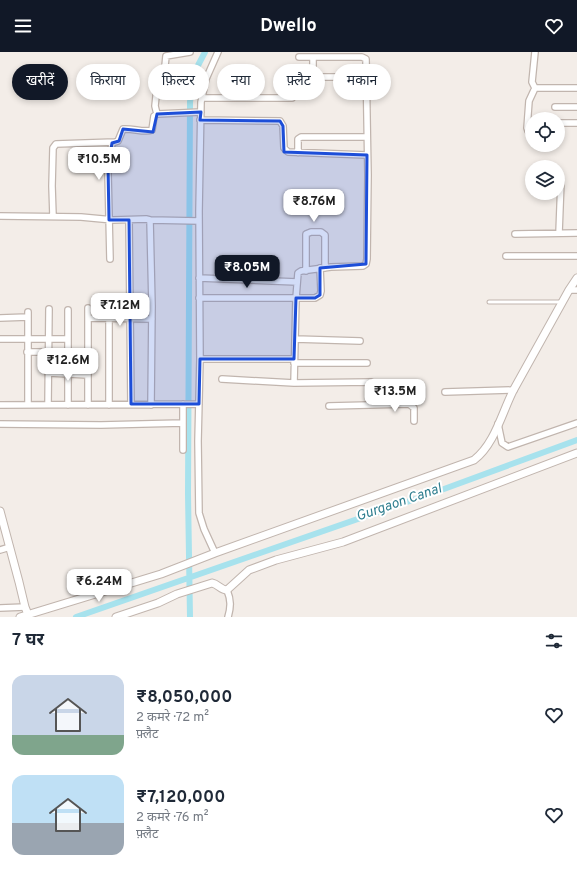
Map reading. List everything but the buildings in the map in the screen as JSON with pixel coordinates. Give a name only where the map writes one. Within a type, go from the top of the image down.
[{"type":"street","points":[[165,64],[166,56],[190,52]]},
{"type":"street","points":[[209,71],[218,52]]},
{"type":"street","points":[[535,52],[532,82],[535,88]]},
{"type":"street","points":[[299,57],[364,55]]},
{"type":"street","points":[[313,57],[313,74],[316,77],[333,77]]},
{"type":"street","points":[[535,88],[577,88]]},
{"type":"street","points":[[528,112],[529,101],[535,88]]},
{"type":"street","points":[[209,98],[273,98]]},
{"type":"street","points":[[155,100],[157,114]]},
{"type":"street","points":[[202,100],[200,112],[199,221],[199,513],[204,529],[215,553]]},
{"type":"street","points":[[294,383],[298,273],[323,268],[361,266],[366,264],[366,100]]},
{"type":"street","points":[[555,107],[577,107]]},
{"type":"street","points":[[157,114],[200,112]]},
{"type":"street","points":[[53,216],[52,186],[54,145],[58,143],[112,143],[118,141],[123,129],[152,130],[154,116],[157,114]]},
{"type":"street","points":[[200,120],[280,121],[283,126],[285,150],[288,152],[367,154]]},
{"type":"street","points":[[565,123],[577,123]]},
{"type":"street","points":[[298,153],[298,139],[301,137],[367,137]]},
{"type":"street","points":[[110,260],[108,173],[112,143]]},
{"type":"street","points":[[559,233],[560,200]]},
{"type":"street","points":[[0,216],[53,216],[109,220],[146,219],[199,221]]},
{"type":"street","points":[[129,220],[131,404]]},
{"type":"street","points":[[150,220],[152,319],[151,405]]},
{"type":"street","points":[[199,298],[315,298],[320,294],[323,268],[325,235],[321,232],[308,233],[306,237],[306,271]]},
{"type":"street","points":[[515,234],[577,233]]},
{"type":"street","points":[[506,256],[577,256]]},
{"type":"street","points":[[199,278],[297,282]]},
{"type":"street","points":[[0,510],[2,528],[10,547],[25,607],[25,616],[171,570],[465,464],[479,456],[489,442],[514,390],[577,278]]},
{"type":"street","points":[[569,290],[577,290]]},
{"type":"street","points":[[109,307],[109,404]]},
{"type":"street","points":[[88,308],[88,405]]},
{"type":"street","points":[[48,405],[49,309]]},
{"type":"street","points":[[68,310],[68,405]]},
{"type":"street","points":[[0,318],[28,315],[28,405]]},
{"type":"street","points":[[88,318],[152,319]]},
{"type":"street","points":[[0,339],[68,339]]},
{"type":"street","points":[[295,339],[360,341]]},
{"type":"street","points":[[27,352],[48,352]]},
{"type":"street","points":[[200,359],[367,363]]},
{"type":"street","points":[[48,373],[88,375]]},
{"type":"street","points":[[222,379],[294,383],[373,382],[376,387],[376,405]]},
{"type":"street","points":[[445,392],[514,390]]},
{"type":"street","points":[[183,450],[183,423],[187,404]]},
{"type":"street","points":[[0,406],[199,404]]},
{"type":"street","points":[[329,406],[411,404],[414,408],[414,421]]},
{"type":"street","points":[[0,424],[101,425],[183,423]]},
{"type":"street","points":[[498,424],[502,443],[508,447],[577,423]]},
{"type":"street","points":[[227,590],[249,570],[276,560],[343,542],[577,454]]},
{"type":"street","points":[[0,550],[10,547]]},
{"type":"street","points":[[116,617],[158,603],[177,594],[212,583],[222,589],[227,590]]},
{"type":"street","points":[[227,590],[231,600],[228,617]]},
{"type":"street","points":[[0,608],[25,607]]},
{"type":"lane","points":[[489,302],[563,302]]},
{"type":"highlighted area","points":[[201,112],[200,120],[280,121],[283,126],[284,152],[367,155],[366,264],[320,268],[320,295],[315,298],[296,298],[294,359],[200,359],[199,404],[131,404],[129,220],[109,220],[108,167],[112,143],[119,141],[123,129],[153,132],[157,114]]},
{"type":"waterway","points":[[190,617],[188,494],[190,102],[194,73],[205,52]]},
{"type":"waterway","name":"Gurgaon Canal","points":[[76,617],[444,489],[577,440]]}]
